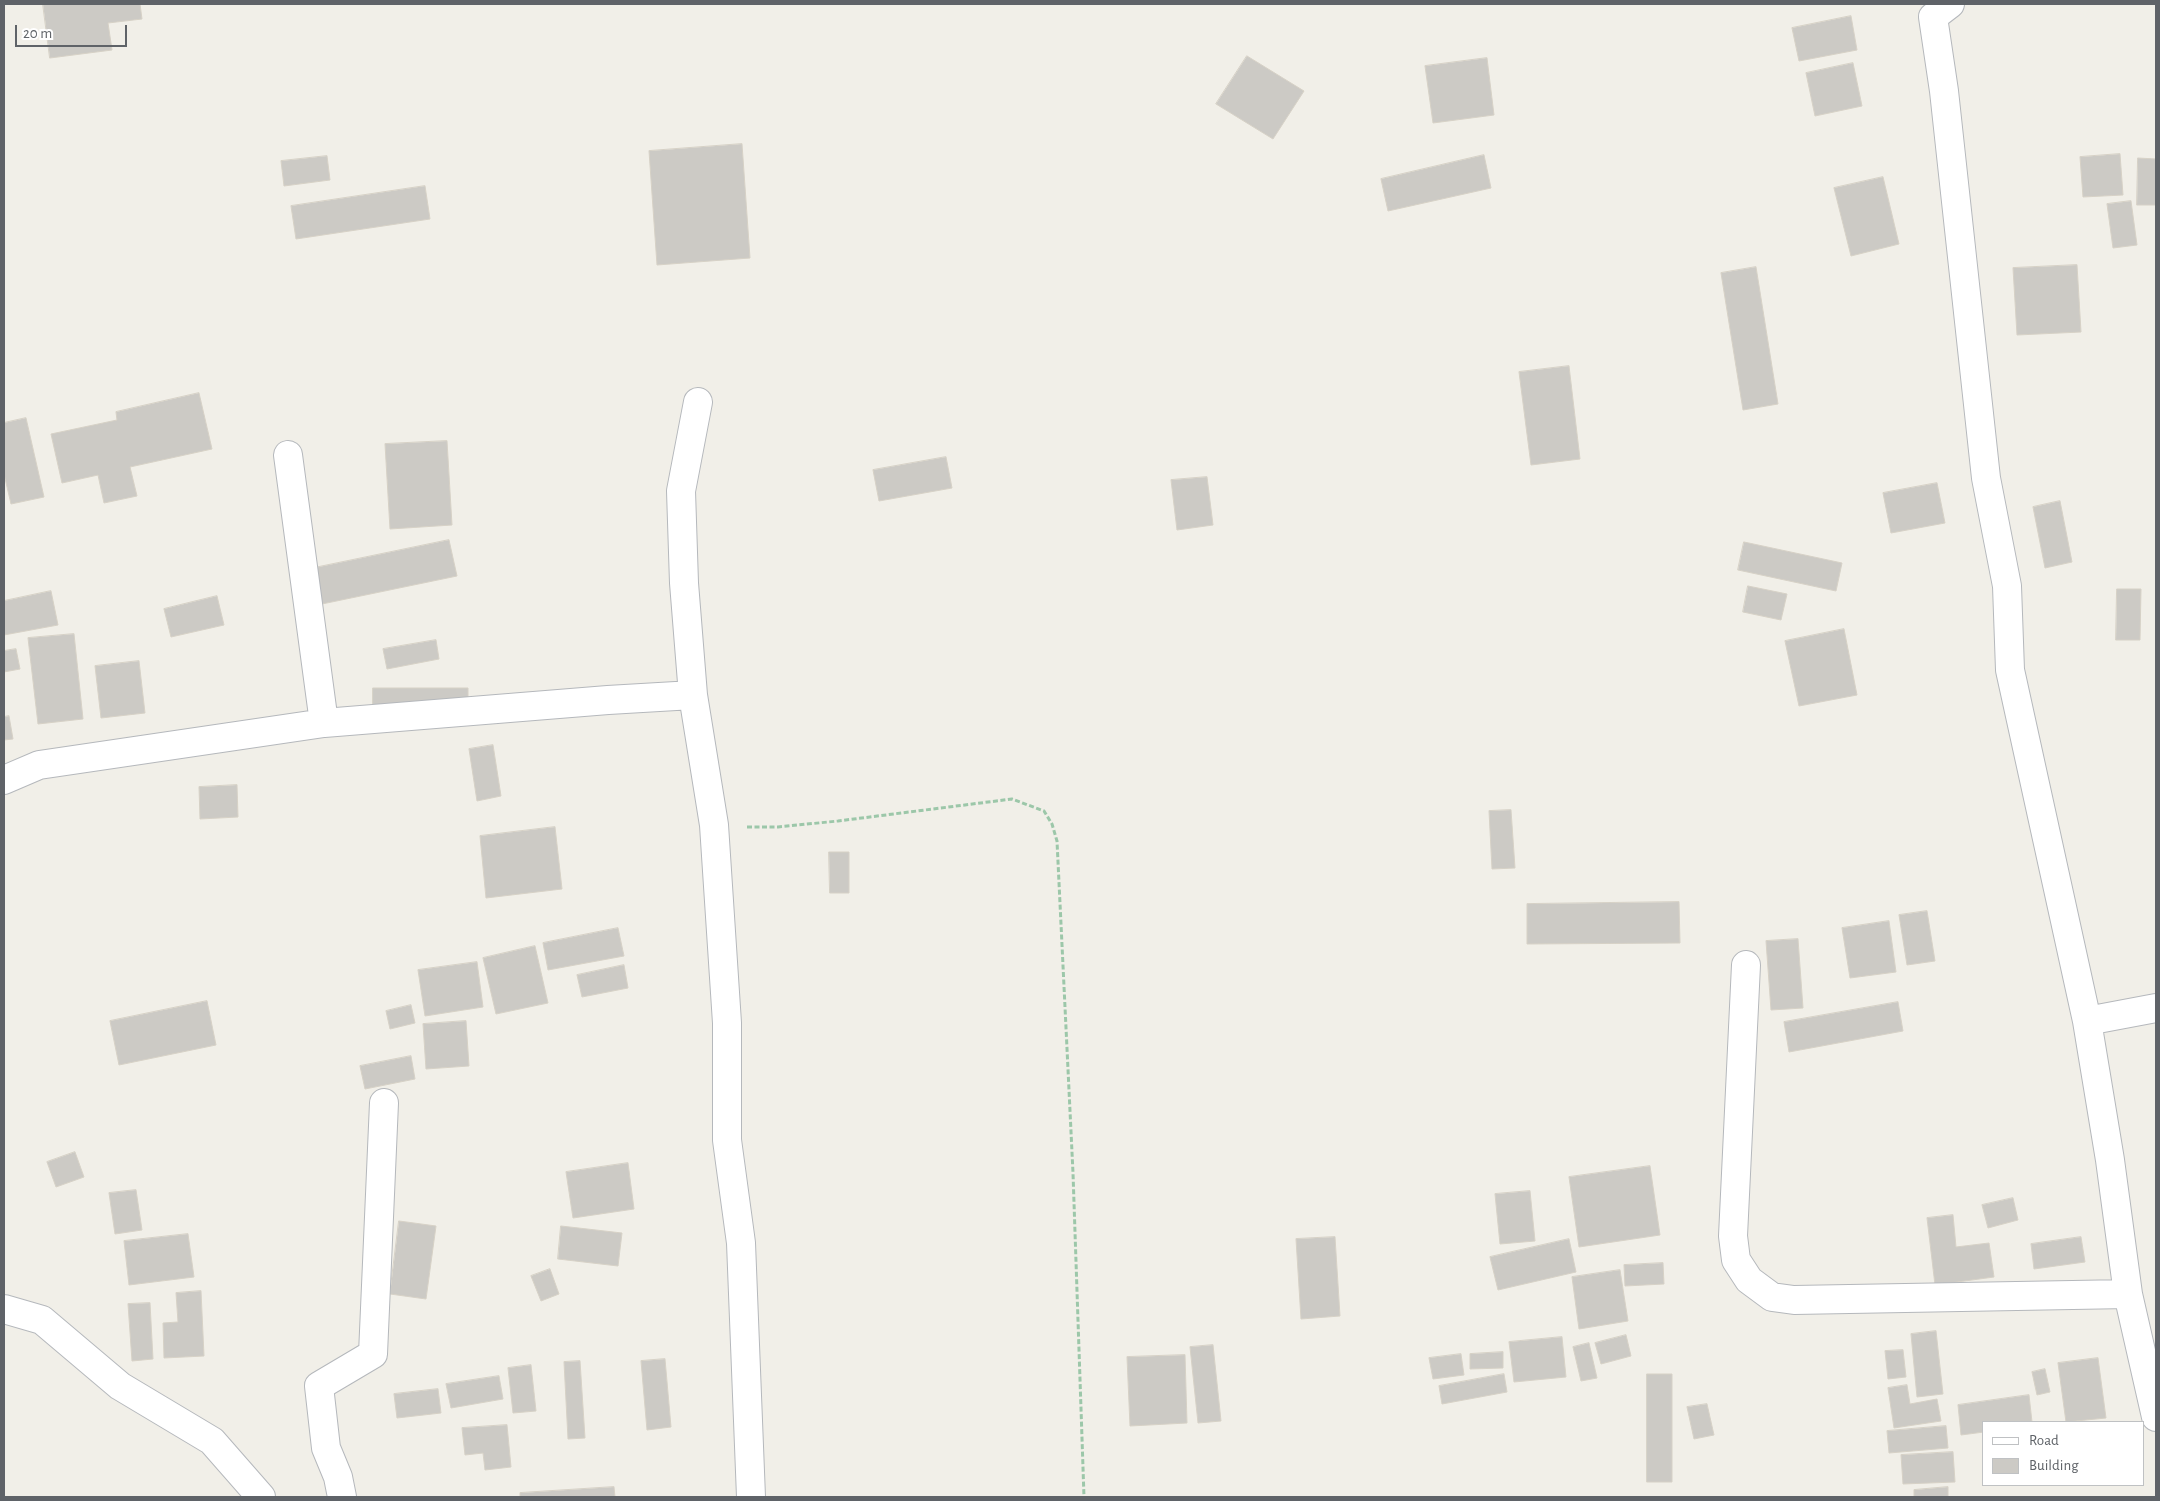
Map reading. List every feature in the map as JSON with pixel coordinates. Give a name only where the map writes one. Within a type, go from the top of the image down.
[{"type":"street","points":[[1950,4],[1933,17],[1944,90],[1986,478],[2007,586],[2010,670],[2087,1021],[2110,1160],[2128,1294],[2156,1417]]},
{"type":"street","points":[[698,402],[681,491],[684,582],[693,695],[714,825],[727,1023],[727,1140],[741,1243],[751,1497]]},
{"type":"street","points":[[288,455],[324,722]]},
{"type":"street","points":[[4,780],[39,765],[324,722],[693,695]]},
{"type":"street","points":[[1746,965],[1733,1236],[1736,1260],[1749,1280],[1772,1297],[1794,1300],[2128,1294]]},
{"type":"street","points":[[2087,1021],[2156,1008]]},
{"type":"street","points":[[342,1497],[338,1477],[326,1448],[319,1386],[373,1354],[384,1103]]},
{"type":"street","points":[[4,1309],[42,1320],[120,1386],[212,1441],[261,1497]]},
{"type":"path","points":[[714,825],[778,827],[1012,799],[1044,810],[1052,824],[1057,841],[1072,1163],[1084,1497]]},
{"type":"building","points":[[43,4],[140,4],[142,19],[108,23],[112,50],[50,58]]},
{"type":"building","points":[[1851,16],[1857,50],[1799,61],[1792,28]]},
{"type":"building","points":[[1247,56],[1304,91],[1273,139],[1216,104]]},
{"type":"building","points":[[1487,58],[1494,115],[1433,123],[1425,66]]},
{"type":"building","points":[[1853,63],[1862,106],[1815,116],[1806,73]]},
{"type":"building","points":[[742,144],[750,258],[657,265],[649,151]]},
{"type":"building","points":[[2120,154],[2123,195],[2083,197],[2080,157]]},
{"type":"building","points":[[1484,155],[1491,188],[1388,211],[1381,179]]},
{"type":"building","points":[[327,156],[330,180],[284,186],[281,161]]},
{"type":"building","points":[[2138,158],[2156,159],[2156,205],[2137,205]]},
{"type":"building","points":[[1883,177],[1899,244],[1851,256],[1834,188]]},
{"type":"building","points":[[425,186],[430,219],[296,239],[291,206]]},
{"type":"building","points":[[2131,201],[2137,245],[2113,248],[2107,204]]},
{"type":"building","points":[[2077,265],[2081,332],[2017,335],[2013,268]]},
{"type":"building","points":[[1756,267],[1778,404],[1743,410],[1721,273]]},
{"type":"building","points":[[1569,366],[1580,459],[1531,465],[1519,372]]},
{"type":"building","points":[[199,393],[212,449],[130,467],[137,496],[104,503],[98,475],[62,483],[51,434],[117,420],[116,412]]},
{"type":"building","points":[[26,418],[44,497],[11,504],[4,474],[4,423]]},
{"type":"building","points":[[447,441],[452,525],[390,529],[385,444]]},
{"type":"building","points":[[946,457],[952,488],[879,501],[873,470]]},
{"type":"building","points":[[1207,477],[1213,525],[1177,530],[1171,480]]},
{"type":"building","points":[[1937,483],[1945,523],[1891,533],[1883,493]]},
{"type":"building","points":[[2060,501],[2072,562],[2045,568],[2033,507]]},
{"type":"building","points":[[449,540],[457,576],[322,604],[314,568]]},
{"type":"building","points":[[1744,542],[1842,563],[1836,591],[1738,570]]},
{"type":"building","points":[[1748,586],[1787,594],[1781,620],[1743,612]]},
{"type":"building","points":[[2117,589],[2141,589],[2140,640],[2116,640]]},
{"type":"building","points":[[51,591],[58,625],[4,635],[4,601]]},
{"type":"building","points":[[217,596],[224,625],[171,637],[164,609]]},
{"type":"building","points":[[1844,629],[1857,695],[1799,706],[1785,641]]},
{"type":"building","points":[[74,634],[83,719],[38,724],[28,638]]},
{"type":"building","points":[[436,640],[439,659],[387,669],[383,649]]},
{"type":"building","points":[[16,649],[20,669],[4,672],[4,651]]},
{"type":"building","points":[[139,661],[145,713],[101,718],[95,666]]},
{"type":"building","points":[[373,688],[468,688],[468,706],[373,707]]},
{"type":"building","points":[[9,716],[13,739],[4,740],[4,717]]},
{"type":"building","points":[[493,745],[501,796],[477,801],[469,749]]},
{"type":"building","points":[[237,785],[238,817],[200,819],[199,787]]},
{"type":"building","points":[[1511,810],[1515,868],[1492,869],[1489,811]]},
{"type":"building","points":[[555,827],[562,889],[486,898],[480,836]]},
{"type":"building","points":[[829,852],[849,852],[849,893],[830,893]]},
{"type":"building","points":[[1679,902],[1680,943],[1527,944],[1527,904]]},
{"type":"building","points":[[1927,911],[1935,961],[1907,965],[1899,915]]},
{"type":"building","points":[[1889,921],[1896,972],[1850,978],[1842,928]]},
{"type":"building","points":[[618,928],[624,956],[548,970],[543,943]]},
{"type":"building","points":[[1798,939],[1803,1008],[1771,1010],[1766,941]]},
{"type":"building","points":[[535,946],[548,1003],[496,1014],[483,958]]},
{"type":"building","points":[[477,962],[483,1007],[425,1016],[418,970]]},
{"type":"building","points":[[624,965],[628,988],[582,997],[577,975]]},
{"type":"building","points":[[207,1001],[216,1045],[119,1065],[110,1021]]},
{"type":"building","points":[[1898,1002],[1903,1031],[1789,1052],[1784,1022]]},
{"type":"building","points":[[411,1005],[415,1023],[390,1029],[386,1011]]},
{"type":"building","points":[[466,1021],[469,1066],[426,1069],[423,1024]]},
{"type":"building","points":[[411,1056],[415,1079],[365,1089],[360,1066]]},
{"type":"building","points":[[75,1152],[84,1177],[56,1187],[47,1162]]},
{"type":"building","points":[[628,1163],[634,1209],[573,1218],[566,1172]]},
{"type":"building","points":[[1650,1166],[1660,1235],[1579,1247],[1569,1177]]},
{"type":"building","points":[[136,1190],[142,1230],[115,1234],[109,1193]]},
{"type":"building","points":[[1530,1191],[1535,1241],[1500,1244],[1495,1194]]},
{"type":"building","points":[[2013,1198],[2018,1220],[1988,1228],[1982,1205]]},
{"type":"building","points":[[1953,1215],[1956,1247],[1989,1243],[1994,1277],[1935,1285],[1927,1218]]},
{"type":"building","points":[[399,1221],[436,1226],[426,1299],[390,1294]]},
{"type":"building","points":[[561,1226],[622,1233],[618,1266],[558,1259]]},
{"type":"building","points":[[188,1234],[194,1277],[129,1285],[124,1241]]},
{"type":"building","points":[[1335,1237],[1340,1316],[1301,1319],[1296,1239]]},
{"type":"building","points":[[2081,1237],[2085,1262],[2034,1269],[2031,1244]]},
{"type":"building","points":[[1569,1239],[1576,1272],[1498,1290],[1490,1257]]},
{"type":"building","points":[[1663,1263],[1664,1284],[1625,1286],[1624,1265]]},
{"type":"building","points":[[550,1269],[559,1294],[541,1301],[531,1276]]},
{"type":"building","points":[[1620,1270],[1628,1321],[1579,1329],[1572,1277]]},
{"type":"building","points":[[201,1291],[204,1356],[164,1358],[163,1323],[178,1322],[176,1293]]},
{"type":"building","points":[[150,1303],[153,1359],[132,1361],[128,1304]]},
{"type":"building","points":[[1936,1331],[1943,1394],[1917,1397],[1911,1334]]},
{"type":"building","points":[[1626,1335],[1631,1356],[1601,1364],[1595,1343]]},
{"type":"building","points":[[1562,1337],[1566,1377],[1514,1382],[1509,1342]]},
{"type":"building","points":[[1589,1343],[1597,1378],[1581,1381],[1573,1347]]},
{"type":"building","points":[[1213,1345],[1221,1421],[1198,1423],[1190,1347]]},
{"type":"building","points":[[1903,1350],[1906,1377],[1888,1379],[1885,1351]]},
{"type":"building","points":[[1503,1352],[1503,1368],[1470,1369],[1470,1354]]},
{"type":"building","points":[[1461,1354],[1464,1375],[1433,1379],[1429,1358]]},
{"type":"building","points":[[1185,1355],[1187,1423],[1130,1426],[1127,1357]]},
{"type":"building","points":[[2098,1358],[2106,1418],[2066,1421],[2058,1363]]},
{"type":"building","points":[[665,1359],[671,1427],[647,1430],[641,1361]]},
{"type":"building","points":[[580,1361],[585,1438],[568,1439],[564,1362]]},
{"type":"building","points":[[531,1365],[536,1411],[513,1413],[508,1368]]},
{"type":"building","points":[[2045,1369],[2050,1392],[2037,1395],[2032,1372]]},
{"type":"building","points":[[1504,1374],[1507,1392],[1442,1404],[1439,1386]]},
{"type":"building","points":[[1647,1374],[1672,1374],[1672,1482],[1647,1482]]},
{"type":"building","points":[[499,1376],[503,1399],[451,1408],[446,1384]]},
{"type":"building","points":[[1907,1385],[1910,1404],[1937,1399],[1941,1421],[1894,1428],[1888,1388]]},
{"type":"building","points":[[438,1389],[441,1413],[397,1418],[394,1394]]},
{"type":"building","points":[[2029,1395],[2032,1421],[1982,1421],[1982,1432],[1961,1435],[1958,1405]]},
{"type":"building","points":[[1707,1404],[1714,1435],[1694,1439],[1687,1407]]},
{"type":"building","points":[[507,1425],[511,1467],[485,1470],[483,1453],[465,1455],[462,1428]]},
{"type":"building","points":[[1946,1426],[1948,1448],[1889,1453],[1887,1431]]},
{"type":"building","points":[[1953,1452],[1955,1482],[1903,1484],[1901,1455]]},
{"type":"building","points":[[614,1487],[615,1497],[520,1497],[520,1493]]},
{"type":"building","points":[[1948,1487],[1948,1497],[1914,1497],[1914,1490]]}]
